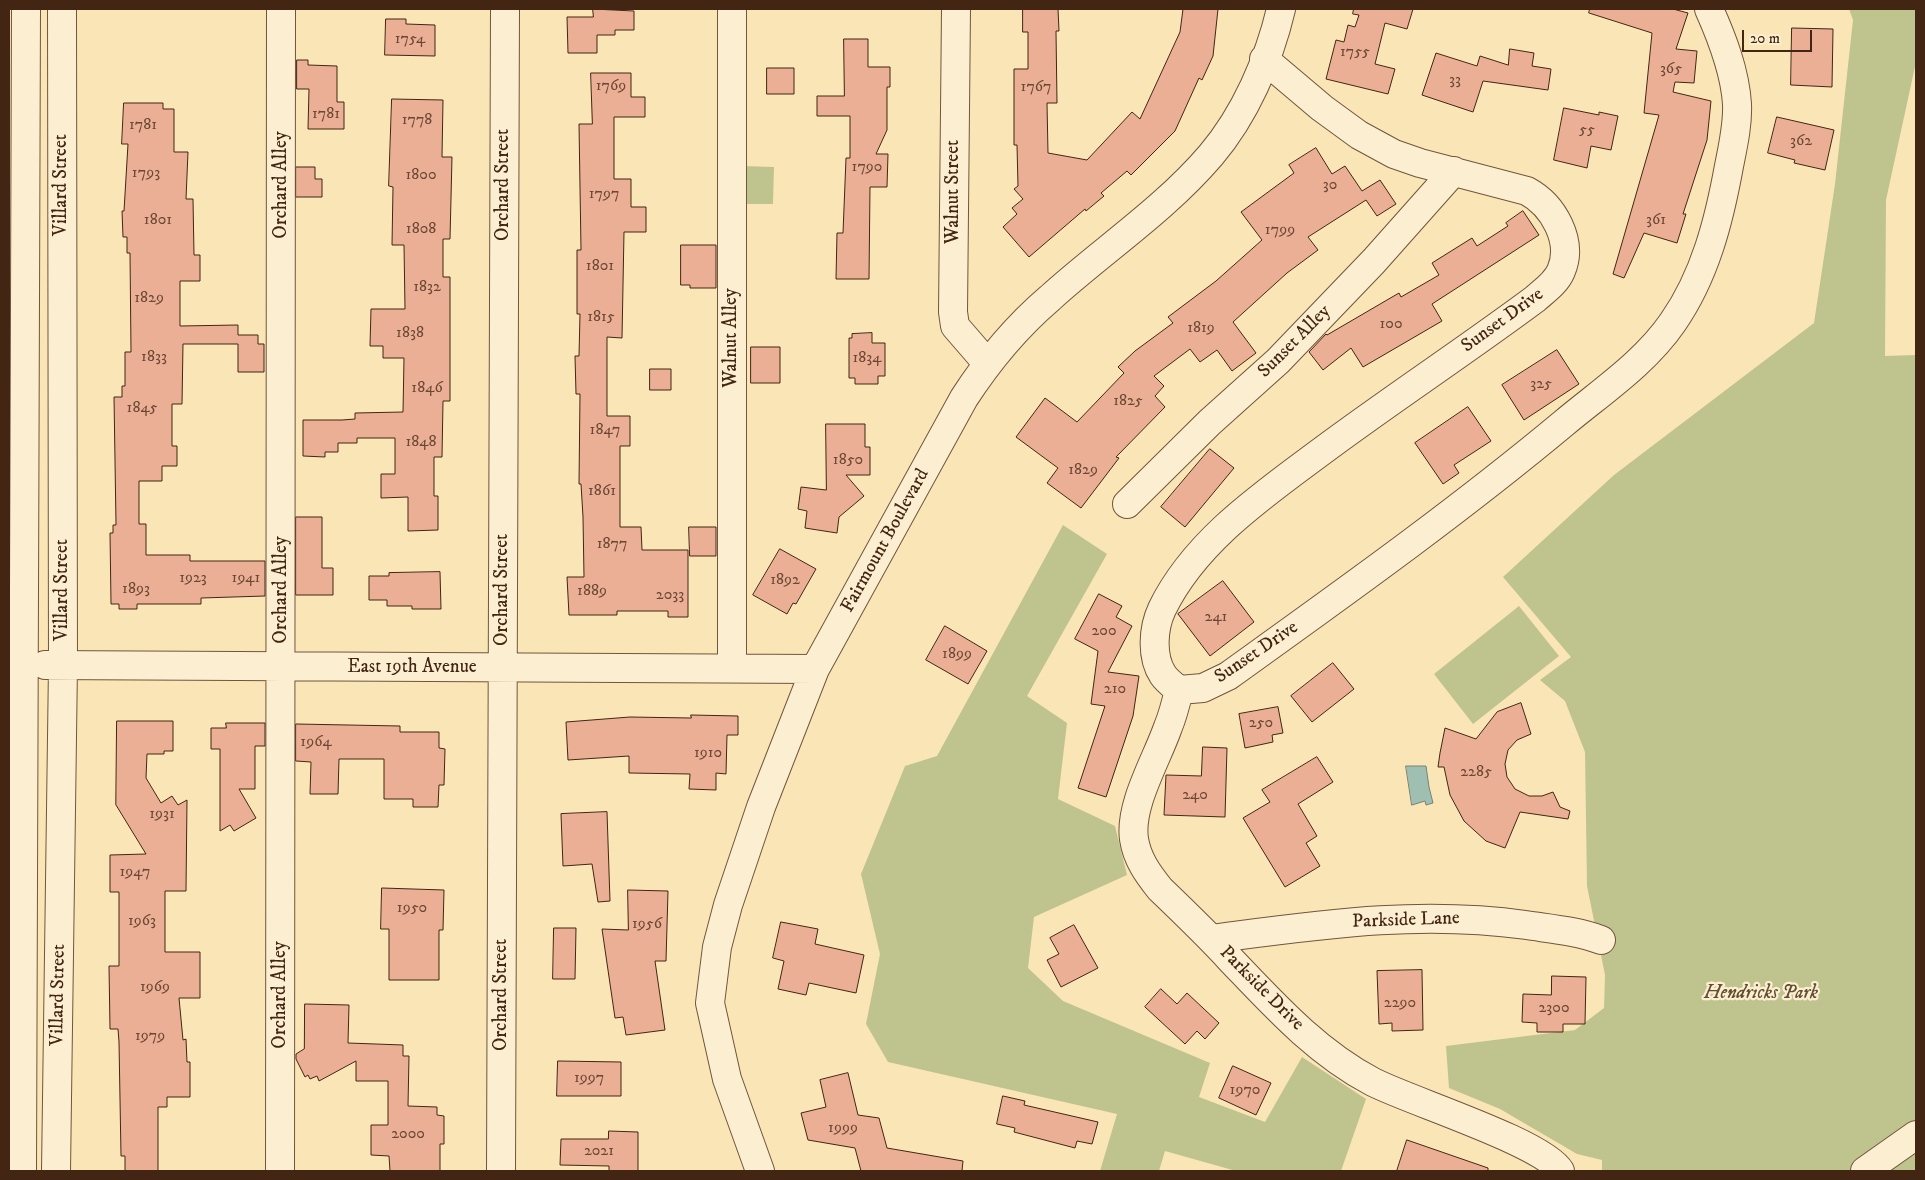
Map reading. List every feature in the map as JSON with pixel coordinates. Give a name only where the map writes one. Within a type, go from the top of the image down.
[{"type":"street","name":"Villard Street","points":[[22,1171],[16,665],[26,9]]},
{"type":"street","name":"Villard Street","points":[[56,1171],[63,665],[62,9]]},
{"type":"street","name":"Orchard Alley","points":[[280,1171],[282,667],[281,9]]},
{"type":"street","name":"Orchard Street","points":[[501,1171],[505,9]]},
{"type":"street","name":"Walnut Alley","points":[[732,9],[732,668]]},
{"type":"street","name":"Walnut Street","points":[[956,9],[953,312],[955,326],[987,363]]},
{"type":"street","name":"Fairmount Boulevard","points":[[760,1171],[727,1079],[714,1029],[710,1003],[712,978],[728,905],[746,850],[816,668],[964,398],[987,363],[1049,298],[1124,236],[1194,173],[1212,154],[1239,114],[1264,59],[1281,9]]},
{"type":"street","name":"Sunset Drive","points":[[1264,59],[1322,108],[1359,135],[1394,154],[1420,163],[1527,191],[1540,198],[1552,212],[1560,230],[1564,261],[1560,273],[1535,299],[1408,388],[1265,494],[1200,553],[1161,610],[1155,637],[1156,659],[1163,675],[1179,690],[1203,688],[1228,676],[1419,536],[1543,441],[1629,369],[1673,323],[1694,286],[1706,259],[1725,184],[1736,123],[1737,105],[1734,81],[1709,9]]},
{"type":"street","name":"Sunset Alley","points":[[1127,504],[1210,422],[1278,361],[1374,261],[1454,171]]},
{"type":"street","name":"East 19th Avenue","points":[[16,665],[816,668]]},
{"type":"street","name":"Parkside Drive","points":[[1179,690],[1168,727],[1140,799],[1134,822],[1134,838],[1138,855],[1160,889],[1211,939],[1291,1024],[1336,1060],[1381,1086],[1516,1141],[1541,1154],[1560,1171]]},
{"type":"street","name":"Parkside Lane","points":[[1211,939],[1365,920],[1418,918],[1480,919],[1582,933],[1601,940]]},
{"type":"street","points":[[1865,1171],[1916,1135]]},
{"type":"green space","name":"Hendricks Park","points":[[1849,9],[1916,9],[1916,62],[1886,200],[1885,356],[1916,355],[1916,1171],[1602,1171],[1602,1160],[1577,1154],[1500,1109],[1449,1088],[1446,1046],[1575,1030],[1604,1008],[1605,975],[1587,886],[1585,752],[1565,701],[1540,680],[1571,657],[1503,577],[1614,475],[1814,323],[1835,184],[1853,20]]},
{"type":"green space","points":[[742,166],[774,167],[773,204],[741,204]]},
{"type":"green space","points":[[1063,525],[1107,554],[1027,696],[1067,723],[1058,799],[1115,826],[1127,875],[1034,917],[1028,968],[1063,1001],[1210,1063],[1199,1097],[1265,1122],[1302,1057],[1366,1099],[1341,1171],[1236,1171],[1165,1151],[1159,1171],[1100,1171],[1117,1114],[888,1062],[866,1024],[880,954],[861,874],[905,766],[937,756]]},
{"type":"green space","points":[[1519,606],[1559,656],[1473,724],[1434,674]]},
{"type":"shaded area","points":[[1406,766],[1426,766],[1433,803],[1426,805],[1425,801],[1412,805]]},
{"type":"building","points":[[593,9],[634,11],[634,30],[615,30],[615,35],[597,35],[597,53],[568,53],[567,17],[593,17]]},
{"type":"building","points":[[1023,9],[1058,9],[1059,31],[1056,31],[1057,103],[1047,103],[1048,153],[1087,160],[1132,112],[1140,119],[1180,32],[1183,9],[1218,9],[1213,56],[1202,80],[1199,78],[1175,131],[1131,175],[1127,171],[1101,193],[1104,196],[1086,211],[1085,209],[1029,257],[1003,227],[1017,214],[1012,208],[1023,199],[1014,189],[1018,186],[1017,145],[1014,145],[1014,69],[1028,69],[1028,32],[1023,32]]},
{"type":"building","points":[[1354,9],[1413,9],[1407,29],[1385,23],[1375,64],[1395,69],[1388,94],[1326,79],[1336,40],[1344,42],[1348,25],[1355,27],[1359,15],[1353,14]]},
{"type":"building","points":[[1590,9],[1673,9],[1688,13],[1676,49],[1697,51],[1694,83],[1675,82],[1673,92],[1711,101],[1707,140],[1683,214],[1686,214],[1677,243],[1644,233],[1624,278],[1613,274],[1659,115],[1644,113],[1652,33],[1589,13]]},
{"type":"building","points":[[386,19],[406,19],[406,24],[435,25],[435,56],[385,55]]},
{"type":"building","points":[[1792,28],[1833,29],[1832,87],[1791,85]]},
{"type":"building","points":[[844,39],[868,39],[868,67],[890,67],[890,87],[887,87],[887,130],[876,154],[888,154],[887,187],[870,187],[869,279],[836,279],[837,233],[843,233],[846,158],[850,158],[850,116],[817,116],[817,96],[844,96]]},
{"type":"building","points":[[1510,49],[1534,53],[1532,66],[1551,69],[1548,90],[1483,81],[1473,112],[1422,95],[1436,53],[1477,66],[1480,56],[1508,65]]},
{"type":"building","points":[[297,60],[308,60],[308,65],[337,66],[337,102],[344,102],[344,129],[308,129],[309,89],[297,89]]},
{"type":"building","points":[[767,68],[794,68],[794,94],[767,94]]},
{"type":"building","points":[[591,73],[631,73],[631,97],[645,97],[645,117],[614,117],[614,179],[631,179],[631,207],[646,207],[646,232],[624,232],[622,338],[607,337],[607,416],[630,416],[630,446],[620,446],[620,527],[641,527],[642,550],[688,550],[688,617],[668,617],[668,611],[617,611],[617,615],[569,615],[567,577],[584,577],[583,517],[581,484],[579,484],[580,394],[576,394],[575,356],[579,356],[580,314],[577,314],[577,250],[581,250],[579,124],[592,124]]},
{"type":"building","points":[[392,99],[443,100],[442,157],[452,157],[450,239],[443,239],[443,277],[450,277],[450,401],[443,401],[442,457],[434,457],[434,496],[438,496],[438,530],[408,531],[408,497],[381,498],[381,474],[395,474],[395,438],[357,438],[357,443],[338,443],[338,452],[325,452],[325,457],[303,456],[303,420],[355,419],[355,413],[403,412],[404,358],[383,358],[383,346],[370,346],[371,309],[405,309],[404,245],[392,245],[393,187],[389,186]]},
{"type":"building","points":[[124,103],[163,103],[163,109],[174,109],[174,152],[188,152],[186,199],[193,199],[194,255],[200,255],[200,281],[180,281],[180,326],[238,325],[238,335],[258,335],[258,344],[264,344],[264,372],[238,372],[238,344],[183,344],[182,404],[172,404],[172,446],[177,446],[177,466],[162,466],[162,481],[139,481],[139,524],[146,524],[146,555],[190,555],[190,561],[265,561],[265,596],[201,598],[201,604],[137,604],[137,609],[119,609],[119,604],[111,604],[110,533],[113,533],[113,525],[116,525],[114,397],[122,397],[122,386],[125,386],[125,352],[131,352],[130,253],[127,253],[127,237],[123,237],[122,211],[124,211],[128,144],[122,144]]},
{"type":"building","points":[[1564,108],[1599,115],[1599,112],[1618,116],[1611,150],[1591,146],[1587,168],[1554,160]]},
{"type":"building","points":[[1777,117],[1834,130],[1825,170],[1794,163],[1795,160],[1768,153]]},
{"type":"building","points":[[1316,148],[1332,174],[1345,166],[1362,191],[1380,180],[1396,204],[1377,216],[1366,200],[1308,237],[1318,250],[1287,273],[1233,322],[1256,353],[1232,371],[1217,350],[1200,362],[1190,349],[1154,376],[1164,386],[1155,396],[1165,407],[1116,457],[1119,458],[1081,508],[1047,483],[1058,468],[1016,437],[1045,398],[1077,422],[1124,373],[1118,367],[1135,351],[1173,323],[1168,317],[1216,281],[1262,240],[1241,212],[1294,173],[1289,165]]},
{"type":"building","points":[[296,167],[315,167],[315,179],[322,179],[322,197],[296,197]]},
{"type":"building","points":[[1523,211],[1539,235],[1432,304],[1442,321],[1363,367],[1351,348],[1323,370],[1309,352],[1326,334],[1399,293],[1401,297],[1439,275],[1432,263],[1472,238],[1477,246],[1508,226],[1506,223]]},
{"type":"building","points":[[681,245],[716,245],[716,288],[690,288],[690,285],[681,285]]},
{"type":"building","points":[[872,333],[872,343],[885,343],[885,376],[878,376],[878,384],[855,384],[855,378],[849,378],[849,338],[852,338],[852,334]]},
{"type":"building","points":[[751,347],[780,347],[780,383],[751,383]]},
{"type":"building","points":[[1557,350],[1579,384],[1524,420],[1502,385]]},
{"type":"building","points":[[650,369],[671,369],[671,390],[650,390]]},
{"type":"building","points":[[1468,407],[1491,441],[1454,465],[1459,473],[1443,484],[1415,443]]},
{"type":"building","points":[[826,424],[865,424],[865,447],[870,447],[870,475],[846,475],[864,496],[839,517],[837,533],[805,528],[807,511],[798,509],[801,487],[826,490]]},
{"type":"building","points":[[1210,449],[1234,468],[1185,527],[1161,507]]},
{"type":"building","points":[[296,517],[322,517],[322,568],[333,568],[333,595],[296,595]]},
{"type":"building","points":[[689,527],[716,527],[716,556],[690,556]]},
{"type":"building","points":[[780,549],[816,569],[796,604],[793,603],[787,614],[753,595]]},
{"type":"building","points":[[440,572],[441,609],[412,609],[412,606],[387,606],[387,600],[369,600],[369,576],[389,576],[389,573]]},
{"type":"building","points":[[1223,581],[1254,622],[1210,656],[1178,614]]},
{"type":"building","points":[[1099,594],[1122,606],[1116,617],[1132,626],[1108,672],[1139,676],[1133,716],[1106,797],[1078,788],[1105,706],[1091,704],[1098,651],[1075,639]]},
{"type":"building","points":[[945,626],[987,651],[968,684],[926,660]]},
{"type":"building","points":[[1333,663],[1354,689],[1312,722],[1291,696]]},
{"type":"building","points":[[1521,703],[1531,734],[1517,740],[1508,750],[1505,764],[1507,777],[1515,789],[1529,796],[1542,796],[1553,792],[1560,807],[1570,811],[1568,819],[1520,812],[1505,848],[1486,841],[1464,821],[1450,795],[1444,767],[1438,767],[1445,728],[1476,739],[1497,712]]},
{"type":"building","points":[[1278,707],[1283,733],[1272,735],[1273,742],[1245,748],[1239,714]]},
{"type":"building","points":[[691,715],[738,716],[738,735],[727,735],[726,774],[716,773],[716,790],[689,789],[690,774],[629,773],[629,756],[568,760],[566,722],[630,717],[691,718]]},
{"type":"building","points":[[117,721],[173,721],[173,751],[164,751],[164,754],[147,754],[146,778],[161,803],[172,796],[178,805],[187,800],[186,891],[165,891],[165,952],[200,952],[200,998],[179,998],[183,1040],[186,1039],[187,1062],[190,1062],[190,1097],[167,1097],[167,1107],[158,1107],[158,1171],[125,1171],[125,1156],[121,1156],[119,1042],[118,1029],[110,1029],[109,966],[119,966],[119,892],[110,892],[110,855],[146,854],[116,805]]},
{"type":"building","points":[[226,723],[265,723],[265,746],[255,746],[255,789],[239,789],[256,818],[234,831],[230,825],[220,831],[220,749],[211,749],[211,728],[226,728]]},
{"type":"building","points":[[296,724],[400,726],[400,732],[439,732],[439,748],[445,749],[444,785],[439,785],[438,807],[413,807],[413,799],[384,799],[384,759],[339,759],[338,794],[310,794],[311,762],[296,761]]},
{"type":"building","points":[[1203,747],[1227,748],[1225,817],[1164,815],[1166,775],[1201,776]]},
{"type":"building","points":[[1317,757],[1333,782],[1298,804],[1317,836],[1306,843],[1320,866],[1285,887],[1243,818],[1270,802],[1262,790]]},
{"type":"building","points":[[607,812],[610,901],[598,902],[592,864],[563,866],[561,814]]},
{"type":"building","points":[[382,888],[444,890],[443,930],[439,930],[439,980],[389,980],[389,929],[381,929]]},
{"type":"building","points":[[628,890],[668,891],[666,961],[655,961],[665,1030],[626,1035],[623,1017],[615,1018],[602,929],[628,930]]},
{"type":"building","points":[[781,922],[818,929],[815,944],[864,955],[856,993],[809,983],[806,995],[778,989],[784,961],[773,958]]},
{"type":"building","points":[[1074,925],[1098,968],[1061,987],[1047,960],[1059,954],[1050,938]]},
{"type":"building","points":[[554,928],[576,928],[575,979],[553,979]]},
{"type":"building","points":[[1422,970],[1423,1030],[1392,1031],[1392,1023],[1379,1024],[1377,971]]},
{"type":"building","points":[[1552,976],[1586,977],[1585,1024],[1563,1024],[1563,1032],[1537,1032],[1537,1023],[1522,1022],[1523,994],[1551,995]]},
{"type":"building","points":[[1161,989],[1177,1004],[1187,993],[1219,1023],[1205,1039],[1197,1031],[1185,1044],[1145,1007]]},
{"type":"building","points":[[305,1004],[349,1005],[348,1043],[403,1045],[403,1056],[409,1056],[408,1106],[437,1107],[437,1115],[444,1116],[444,1144],[440,1144],[440,1171],[390,1171],[389,1156],[371,1155],[371,1125],[388,1125],[388,1081],[356,1081],[356,1061],[319,1081],[317,1076],[310,1079],[308,1075],[305,1077],[296,1059],[296,1054],[304,1049]]},
{"type":"building","points":[[558,1061],[621,1062],[621,1096],[557,1096]]},
{"type":"building","points":[[1233,1066],[1271,1083],[1256,1115],[1219,1098]]},
{"type":"building","points":[[848,1073],[858,1115],[879,1118],[887,1148],[963,1161],[962,1171],[861,1171],[855,1148],[808,1140],[801,1113],[826,1107],[820,1080]]},
{"type":"building","points":[[1003,1096],[1025,1101],[1024,1105],[1098,1122],[1092,1144],[1077,1141],[1075,1148],[1014,1132],[1015,1128],[997,1124]]},
{"type":"building","points":[[609,1131],[638,1132],[638,1171],[609,1171],[609,1166],[560,1165],[561,1139],[608,1139]]},
{"type":"building","points":[[1407,1140],[1488,1168],[1488,1171],[1397,1171]]}]
